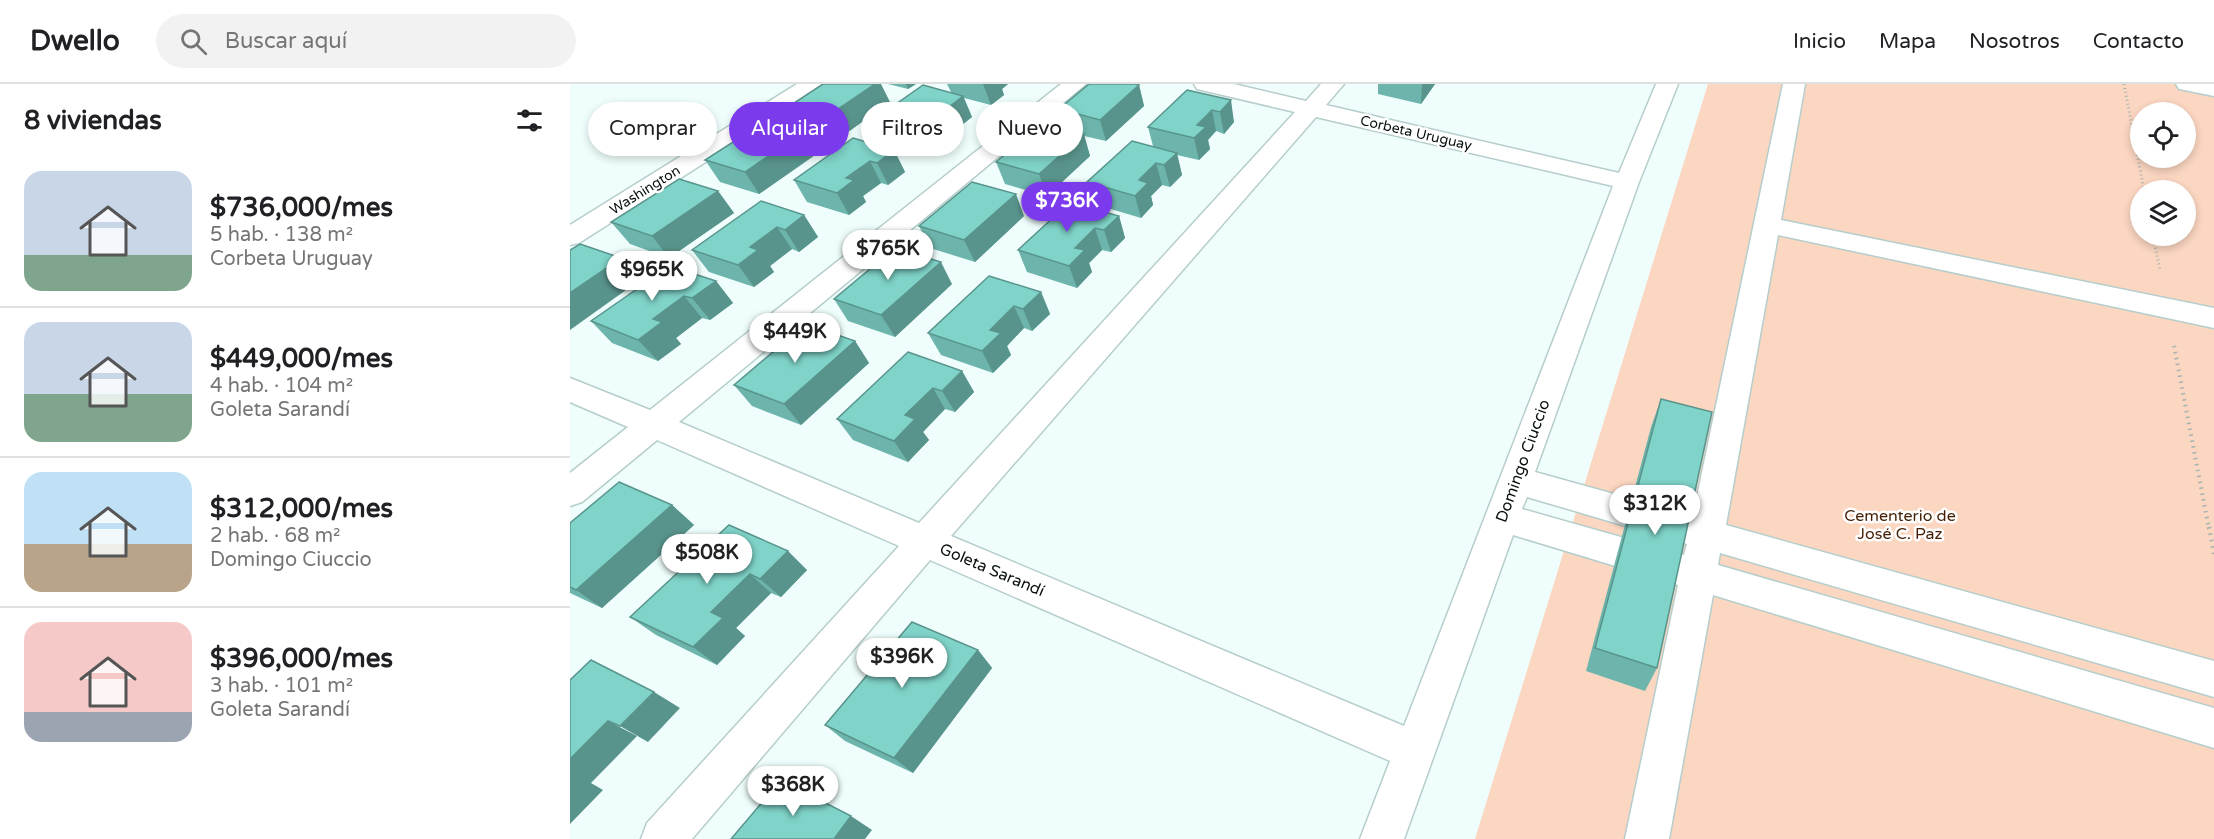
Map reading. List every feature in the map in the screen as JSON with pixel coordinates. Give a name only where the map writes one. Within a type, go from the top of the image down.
[{"type":"street","name":"Washington","points":[[570,237],[812,84]]},
{"type":"street","points":[[570,492],[1075,84]]},
{"type":"street","name":"Corbeta Uruguay","points":[[1204,84],[1627,182]]},
{"type":"street","points":[[663,839],[925,541],[1334,84]]},
{"type":"street","name":"Domingo Ciuccio","points":[[1382,839],[1627,182],[1667,84]]},
{"type":"street","points":[[1647,839],[1794,84]]},
{"type":"street","points":[[2187,84],[2214,89]]},
{"type":"street","points":[[1767,225],[2214,318]]},
{"type":"street","name":"Goleta Sarandí","points":[[570,389],[1414,751]]},
{"type":"street","points":[[1515,480],[2214,679]]},
{"type":"street","points":[[1502,517],[2214,728]]},
{"type":"path","points":[[2124,84],[2142,180]]},
{"type":"path","points":[[2155,246],[2214,554]]},
{"type":"green space","name":"Cementerio de José C. Paz","points":[[1708,84],[2214,84],[2214,839],[1475,839]]},
{"type":"building","points":[[823,84],[875,84],[848,102],[796,102]]},
{"type":"building","points":[[1089,84],[1139,85],[1100,120],[1083,115],[1083,102],[1067,102]]},
{"type":"building","points":[[923,85],[963,96],[955,102],[899,102]]},
{"type":"building","points":[[1187,90],[1231,100],[1220,112],[1212,110],[1197,125],[1206,127],[1194,138],[1148,127]]},
{"type":"building","points":[[853,138],[861,140],[861,156],[886,156],[877,163],[870,161],[846,178],[854,180],[837,193],[794,180],[828,156],[849,156],[849,141]]},
{"type":"building","points":[[1132,141],[1177,153],[1164,165],[1156,163],[1139,180],[1148,183],[1135,196],[1087,182]]},
{"type":"building","points":[[729,145],[729,156],[768,156],[745,172],[705,160],[711,156],[717,156],[717,152]]},
{"type":"building","points":[[1003,156],[1059,156],[1039,174],[996,162]]},
{"type":"building","points":[[679,179],[718,191],[652,236],[611,222]]},
{"type":"building","points":[[972,182],[1016,194],[964,240],[919,226]]},
{"type":"building","points":[[761,201],[804,215],[785,230],[777,227],[750,247],[758,250],[738,265],[692,250]]},
{"type":"building","points":[[1070,202],[1119,216],[1104,230],[1095,228],[1075,248],[1085,250],[1069,266],[1018,250]]},
{"type":"building","points":[[580,244],[621,258],[570,293],[570,250]]},
{"type":"building","points":[[895,248],[941,262],[881,315],[834,299]]},
{"type":"building","points":[[670,266],[716,281],[692,298],[684,296],[653,319],[662,322],[638,340],[591,321]]},
{"type":"building","points":[[989,276],[1041,292],[1023,309],[1014,306],[990,330],[1001,333],[982,351],[928,333]]},
{"type":"building","points":[[806,324],[855,341],[784,404],[734,385]]},
{"type":"building","points":[[908,352],[962,371],[942,391],[933,388],[905,415],[915,419],[894,441],[837,419]]},
{"type":"building","points":[[1661,399],[1712,412],[1657,668],[1595,648]]},
{"type":"building","points":[[619,482],[672,505],[576,590],[570,587],[570,523]]},
{"type":"building","points":[[729,525],[788,551],[760,579],[750,574],[711,612],[723,618],[693,647],[630,617]]},
{"type":"building","points":[[912,622],[978,650],[894,758],[825,725]]},
{"type":"building","points":[[591,660],[654,692],[620,726],[608,721],[570,759],[570,680]]},
{"type":"building","points":[[781,780],[851,816],[834,839],[731,839]]}]
